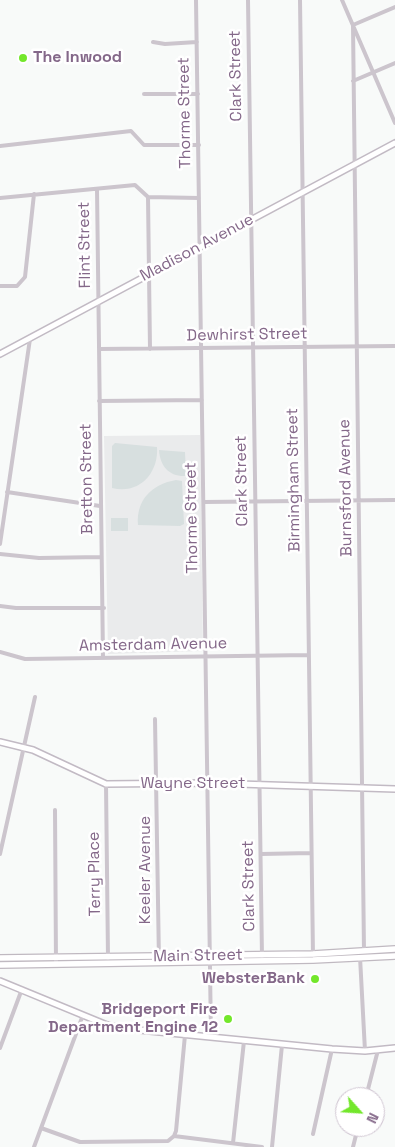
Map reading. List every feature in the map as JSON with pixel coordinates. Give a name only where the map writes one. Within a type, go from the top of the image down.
[{"type":"main road","name":"Main Street","points":[[313,957],[395,949]]},
{"type":"main road","name":"Main Street","points":[[0,965],[56,961],[395,956]]},
{"type":"main road","name":"Main Street","points":[[0,958],[56,961]]},
{"type":"street","name":"Thorme Street","points":[[196,0],[211,1036]]},
{"type":"street","name":"Clark Street","points":[[248,0],[262,958]]},
{"type":"street","name":"Birmingham Street","points":[[300,0],[313,957]]},
{"type":"street","points":[[342,0],[395,123]]},
{"type":"street","points":[[352,25],[395,7]]},
{"type":"street","name":"Burnsford Avenue","points":[[352,25],[364,952]]},
{"type":"street","points":[[153,42],[165,44],[197,42]]},
{"type":"street","points":[[353,81],[395,63]]},
{"type":"street","points":[[144,94],[198,94]]},
{"type":"street","points":[[0,146],[131,131],[144,145],[199,145]]},
{"type":"street","name":"Madison Avenue","points":[[0,354],[395,143]]},
{"type":"street","points":[[0,198],[135,185],[148,198],[150,349]]},
{"type":"street","name":"Flint Street","points":[[97,189],[98,300]]},
{"type":"street","points":[[0,286],[17,286],[21,284],[25,277],[34,194]]},
{"type":"street","points":[[148,198],[199,198]]},
{"type":"street","name":"Bretton Street","points":[[98,300],[100,506],[104,608],[103,658]]},
{"type":"street","points":[[0,544],[6,492],[30,339]]},
{"type":"street","name":"Dewhirst Street","points":[[99,350],[395,346]]},
{"type":"street","points":[[99,401],[202,400]]},
{"type":"street","points":[[6,492],[100,506]]},
{"type":"street","points":[[204,502],[395,500]]},
{"type":"street","points":[[0,554],[39,558],[101,557]]},
{"type":"street","points":[[0,606],[16,608],[104,608]]},
{"type":"street","name":"Amsterdam Avenue","points":[[0,652],[21,659],[308,655]]},
{"type":"street","points":[[0,854],[35,697]]},
{"type":"street","name":"Keeler Avenue","points":[[155,719],[158,784],[159,959]]},
{"type":"street","name":"Wayne Street","points":[[0,742],[23,747],[106,784],[208,783],[395,789]]},
{"type":"street","name":"Terry Place","points":[[106,784],[109,960]]},
{"type":"street","points":[[55,810],[56,961]]},
{"type":"street","points":[[260,854],[312,853]]},
{"type":"street","points":[[364,952],[360,958],[365,1051]]},
{"type":"street","points":[[0,981],[118,1028],[211,1036],[332,1050],[365,1051],[395,1048]]},
{"type":"street","points":[[0,1048],[22,989]]},
{"type":"street","points":[[34,1147],[84,1015]]},
{"type":"street","points":[[41,1128],[80,1142],[168,1141],[174,1136],[176,1131],[185,1035]]},
{"type":"street","points":[[233,1143],[244,1041]]},
{"type":"street","points":[[272,1147],[282,1045]]},
{"type":"street","points":[[314,1134],[332,1050]]},
{"type":"street","points":[[369,1087],[378,1050]]},
{"type":"street","points":[[174,1136],[262,1147]]},
{"type":"shaded area","points":[[200,435],[203,651],[108,654],[104,436]]},
{"type":"shaded area","points":[[115,443],[157,447],[155,465],[151,473],[139,485],[122,489],[112,488],[112,446]]},
{"type":"shaded area","points":[[159,450],[185,452],[186,476],[175,475],[166,469],[161,461]]},
{"type":"shaded area","points":[[176,480],[182,481],[184,524],[180,526],[138,525],[140,508],[147,495],[160,485]]},
{"type":"shaded area","points":[[111,518],[128,518],[128,531],[111,531]]},
{"type":"place","name":"The Inwood","points":[[23,58]]},
{"type":"place","name":"WebsterBank","points":[[315,979]]},
{"type":"place","name":"Bridgeport Fire Department Engine 12","points":[[228,1019]]}]
